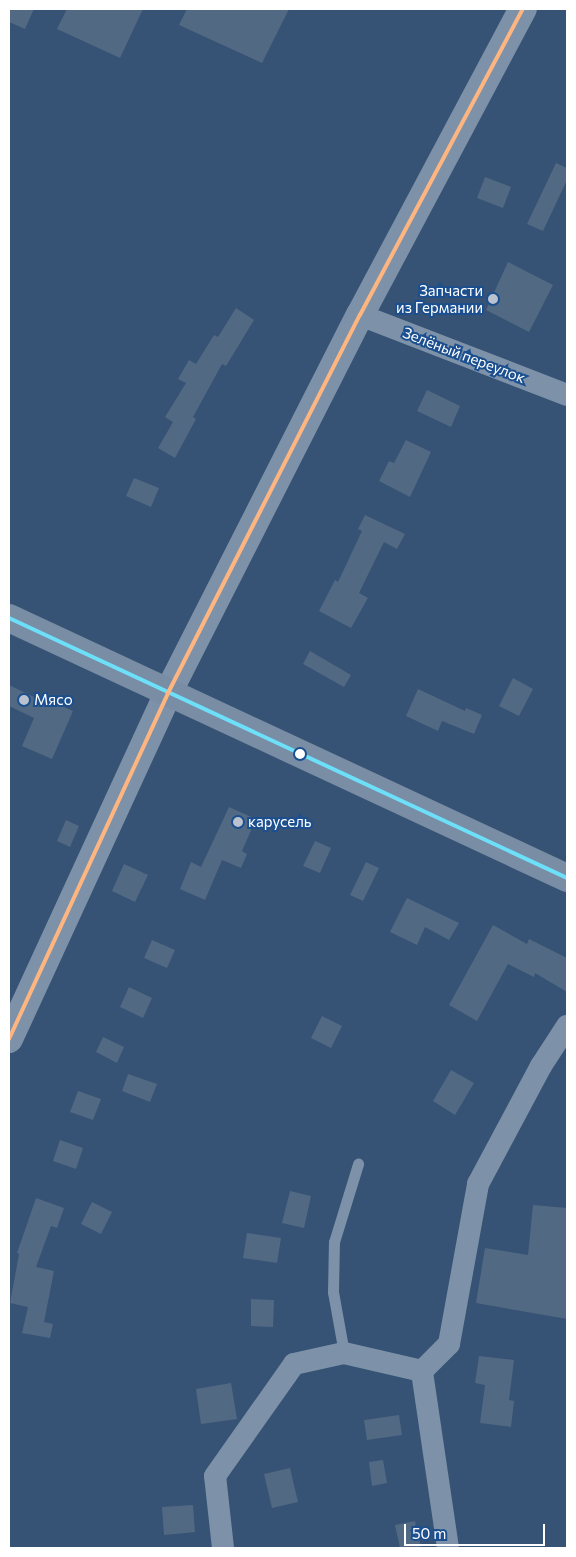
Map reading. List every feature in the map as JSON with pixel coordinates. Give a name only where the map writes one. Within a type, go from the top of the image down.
[{"type":"main road","points":[[9,618],[567,878]]},
{"type":"street","points":[[9,1039],[168,693],[360,315],[523,9]]},
{"type":"street","name":"Зелёный переулок","points":[[360,315],[567,395]]},
{"type":"street","points":[[422,1371],[449,1344],[478,1184],[541,1066],[567,1026]]},
{"type":"street","points":[[223,1548],[215,1476],[294,1364],[344,1353],[422,1371]]},
{"type":"street","points":[[422,1371],[448,1548]]},
{"type":"lane","points":[[344,1353],[333,1292],[334,1242],[358,1164]]},
{"type":"building","points":[[9,9],[34,9],[25,29],[9,22]]},
{"type":"building","points":[[67,9],[143,9],[120,58],[57,29]]},
{"type":"building","points":[[187,9],[289,9],[262,63],[179,25]]},
{"type":"building","points":[[556,163],[567,168],[567,180],[543,231],[527,224]]},
{"type":"building","points":[[485,177],[511,187],[503,208],[477,198]]},
{"type":"building","points":[[508,262],[553,285],[529,332],[486,310]]},
{"type":"building","points":[[236,308],[254,320],[226,366],[222,364],[193,417],[196,419],[175,458],[158,448],[173,422],[165,417],[186,383],[178,379],[189,360],[196,364],[214,335],[218,337]]},
{"type":"building","points":[[427,390],[460,406],[451,427],[417,411]]},
{"type":"building","points":[[406,440],[431,452],[410,497],[379,481],[389,461],[394,463]]},
{"type":"building","points":[[134,478],[159,488],[151,507],[126,496]]},
{"type":"building","points":[[365,515],[405,534],[397,549],[384,542],[359,593],[368,598],[351,628],[319,611],[335,580],[338,582],[362,531],[358,529]]},
{"type":"building","points":[[310,651],[351,675],[344,687],[303,664]]},
{"type":"building","points":[[513,678],[533,689],[519,716],[499,706]]},
{"type":"building","points":[[9,685],[42,701],[43,698],[73,711],[52,759],[22,746],[34,718],[9,706]]},
{"type":"building","points":[[418,689],[465,711],[466,708],[482,715],[474,734],[442,721],[438,731],[406,716]]},
{"type":"building","points":[[229,807],[256,819],[242,851],[247,854],[241,868],[222,860],[205,900],[180,889],[191,862],[201,867]]},
{"type":"building","points":[[66,820],[79,826],[70,847],[57,841]]},
{"type":"building","points":[[315,841],[331,848],[320,873],[303,866]]},
{"type":"building","points":[[366,862],[379,868],[363,901],[350,895]]},
{"type":"building","points":[[124,864],[148,875],[135,902],[112,891]]},
{"type":"building","points":[[407,898],[459,923],[449,940],[425,927],[417,945],[390,932]]},
{"type":"building","points":[[493,925],[527,944],[529,939],[567,958],[567,992],[535,973],[534,977],[508,964],[477,1021],[449,1005]]},
{"type":"building","points":[[152,940],[175,950],[167,968],[144,958]]},
{"type":"building","points":[[129,987],[152,998],[143,1018],[120,1007]]},
{"type":"building","points":[[322,1016],[342,1026],[331,1048],[311,1038]]},
{"type":"building","points":[[103,1037],[124,1047],[117,1063],[96,1052]]},
{"type":"building","points":[[451,1070],[474,1083],[455,1115],[433,1101]]},
{"type":"building","points":[[128,1074],[157,1084],[150,1102],[122,1091]]},
{"type":"building","points":[[78,1091],[101,1099],[93,1120],[70,1112]]},
{"type":"building","points":[[60,1140],[83,1148],[76,1169],[53,1161]]},
{"type":"building","points":[[290,1191],[311,1196],[304,1228],[282,1223]]},
{"type":"building","points":[[36,1198],[64,1208],[57,1228],[51,1226],[36,1267],[54,1271],[44,1322],[53,1324],[50,1338],[22,1333],[28,1307],[10,1303],[19,1254],[17,1253]]},
{"type":"building","points":[[92,1202],[112,1212],[101,1234],[81,1224]]},
{"type":"building","points":[[533,1205],[567,1208],[567,1319],[476,1303],[485,1248],[528,1255]]},
{"type":"building","points":[[247,1233],[281,1238],[277,1263],[243,1258]]},
{"type":"building","points":[[251,1299],[274,1300],[273,1327],[251,1326]]},
{"type":"building","points":[[479,1356],[514,1360],[509,1400],[514,1401],[511,1427],[480,1423],[485,1385],[475,1383]]},
{"type":"building","points":[[231,1383],[237,1419],[201,1424],[196,1389]]},
{"type":"building","points":[[399,1415],[402,1435],[367,1440],[364,1420]]},
{"type":"building","points":[[383,1460],[387,1483],[372,1486],[369,1462]]},
{"type":"building","points":[[290,1468],[298,1502],[272,1508],[264,1474]]},
{"type":"building","points":[[193,1505],[195,1532],[164,1535],[162,1507]]},
{"type":"building","points":[[415,1521],[421,1548],[400,1548],[395,1525]]},
{"type":"transit line","points":[[9,1039],[168,693],[360,315],[523,9]]},
{"type":"transit line","points":[[9,618],[567,878]]},
{"type":"place","name":"Запчасти из Германии","points":[[493,299]]},
{"type":"place","name":"Мясо","points":[[24,700]]},
{"type":"place","name":"карусель","points":[[238,822]]}]
